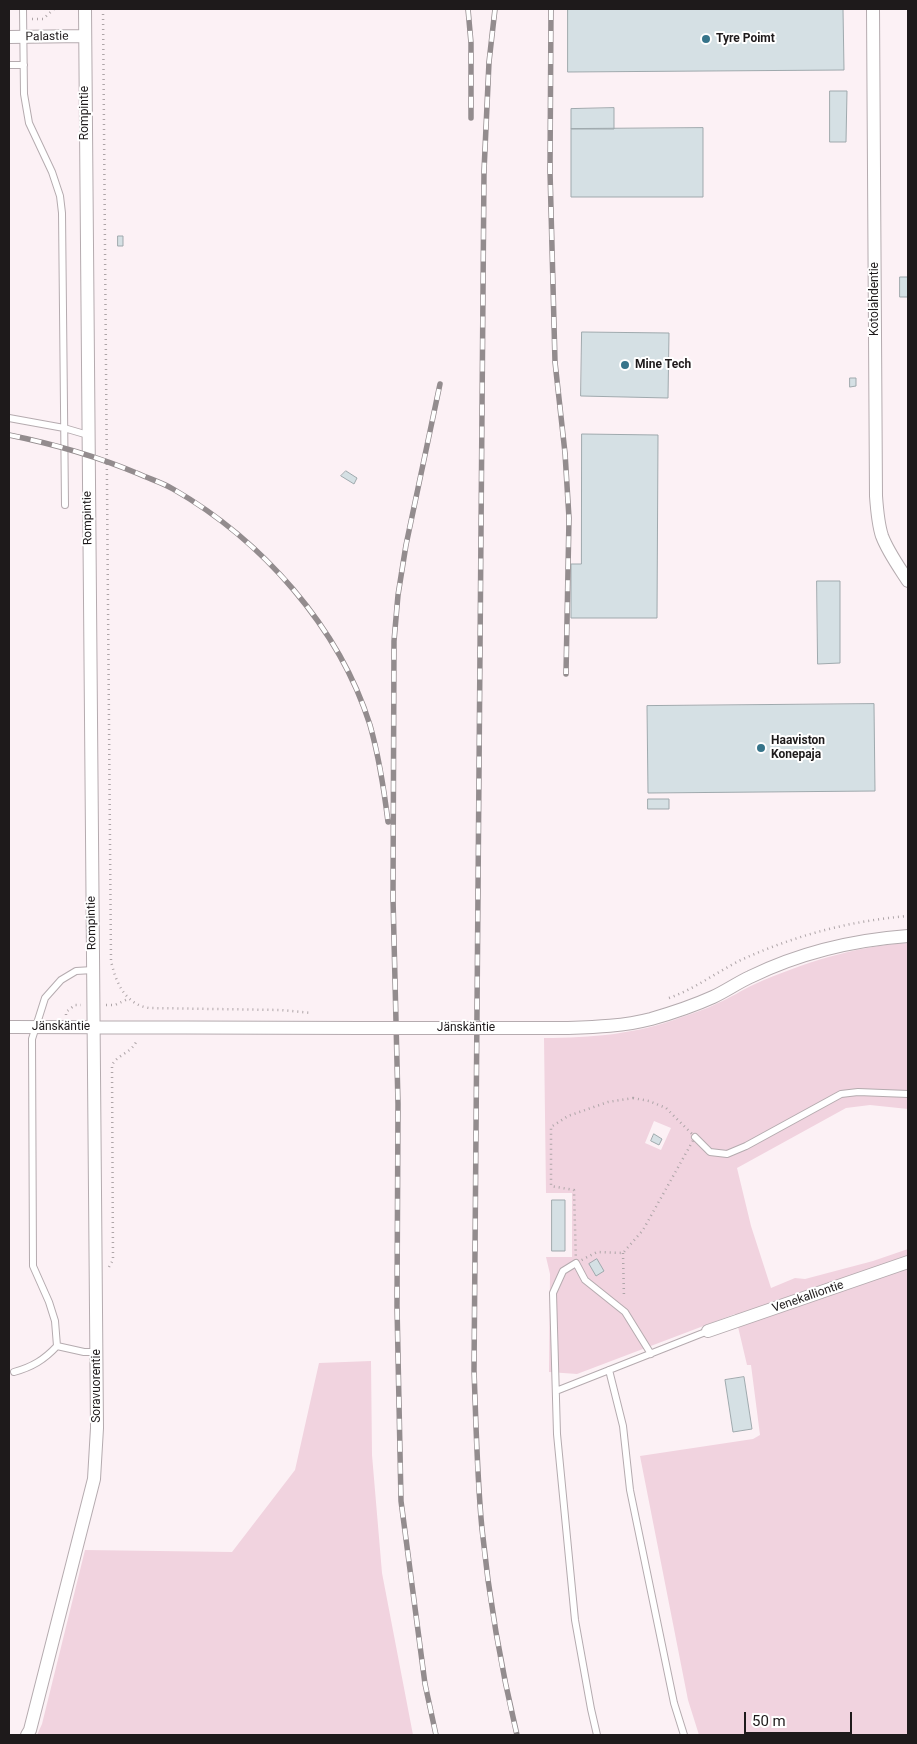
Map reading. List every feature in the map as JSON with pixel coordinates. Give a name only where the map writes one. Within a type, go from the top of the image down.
[{"type":"street","name":"Rompintie","points":[[84,9],[94,1027]]},
{"type":"street","name":"Kotolahdentie","points":[[873,9],[876,496],[882,536],[908,582]]},
{"type":"street","name":"Palastie","points":[[9,37],[85,36]]},
{"type":"street","name":"Jänskäntie","points":[[9,1028],[597,1027],[650,1019],[678,1011],[788,961],[823,950],[880,938],[908,936]]},
{"type":"street","name":"Soravuorentie","points":[[26,1735],[30,1730],[94,1479],[97,1428],[97,1352],[94,1027]]},
{"type":"street","name":"Venekalliontie","points":[[708,1331],[908,1262]]},
{"type":"lane","points":[[23,9],[24,94],[29,122],[52,172],[60,196],[62,213],[65,505]]},
{"type":"lane","points":[[9,65],[24,65]]},
{"type":"lane","points":[[9,418],[64,428],[88,435]]},
{"type":"lane","points":[[14,1372],[29,1368],[44,1359],[57,1346],[55,1321],[33,1266],[32,1039],[45,998],[61,980],[76,972],[93,970]]},
{"type":"lane","points":[[695,1137],[710,1152],[727,1154],[746,1146],[841,1094],[858,1092],[908,1094]]},
{"type":"lane","points":[[597,1735],[576,1620],[557,1434],[554,1293],[563,1271],[576,1264],[585,1280],[625,1312],[651,1354]]},
{"type":"lane","points":[[556,1391],[708,1331]]},
{"type":"lane","points":[[57,1346],[84,1352],[97,1352]]},
{"type":"lane","points":[[609,1370],[623,1426],[630,1490],[674,1704],[684,1735]]},
{"type":"path","points":[[103,9],[110,951],[114,976],[128,999],[138,1006],[149,1008],[281,1010],[319,1014]]},
{"type":"path","points":[[665,1000],[741,960],[818,930],[878,919],[908,916]]},
{"type":"path","points":[[66,1027],[66,1012],[74,1005],[115,1005],[128,999]]},
{"type":"path","points":[[96,1285],[113,1260],[112,1065],[115,1059],[131,1050],[135,1045],[138,1027]]},
{"type":"path","points":[[623,1252],[597,1252],[576,1264],[574,1190],[551,1186],[551,1127],[576,1113],[608,1102],[633,1098],[649,1101],[666,1108],[695,1137],[643,1230],[623,1252],[622,1282],[625,1312]]},
{"type":"shaded area","points":[[908,943],[908,1109],[870,1105],[846,1108],[737,1168],[751,1226],[771,1288],[795,1278],[805,1279],[873,1261],[908,1249],[908,1735],[699,1735],[688,1700],[640,1456],[753,1439],[760,1435],[751,1365],[747,1365],[735,1314],[577,1374],[549,1372],[550,1274],[546,1257],[572,1257],[572,1193],[546,1193],[544,1038],[614,1034],[665,1023],[704,1009],[755,984],[792,969],[849,952]],"holes":[[[654,1121],[671,1128],[661,1150],[645,1143]]]},
{"type":"shaded area","points":[[371,1361],[372,1455],[382,1573],[413,1735],[37,1735],[42,1724],[85,1550],[232,1552],[295,1470],[319,1363]]},
{"type":"building","name":"Tyre Poimt","points":[[568,9],[843,9],[844,70],[568,72]]},
{"type":"building","points":[[830,91],[847,91],[846,142],[830,142]]},
{"type":"building","points":[[614,108],[614,129],[571,129],[571,109]]},
{"type":"building","points":[[703,128],[703,197],[571,197],[571,129]]},
{"type":"building","points":[[118,236],[123,236],[123,246],[118,246]]},
{"type":"building","points":[[900,277],[908,277],[908,297],[900,297]]},
{"type":"building","name":"Mine Tech","points":[[582,332],[669,333],[668,398],[581,396]]},
{"type":"building","points":[[850,378],[856,378],[856,386],[850,387]]},
{"type":"building","points":[[582,434],[658,435],[657,618],[571,618],[571,564],[581,564]]},
{"type":"building","points":[[346,471],[357,478],[354,484],[341,476]]},
{"type":"building","points":[[817,581],[840,581],[840,663],[818,664]]},
{"type":"building","name":"Haaviston Konepaja","points":[[874,704],[875,791],[648,793],[647,706]]},
{"type":"building","points":[[648,799],[669,799],[669,809],[648,809]]},
{"type":"building","points":[[654,1134],[662,1139],[659,1145],[651,1141]]},
{"type":"building","points":[[552,1200],[565,1200],[565,1251],[552,1251]]},
{"type":"building","points":[[597,1259],[604,1271],[596,1276],[589,1264]]},
{"type":"building","points":[[744,1377],[752,1429],[733,1432],[725,1380]]},
{"type":"railway","points":[[468,9],[471,43],[471,118]]},
{"type":"railway","points":[[495,9],[489,62],[484,171],[474,1370],[479,1490],[488,1581],[496,1633],[517,1735]]},
{"type":"railway","points":[[551,9],[550,171],[555,362],[565,453],[569,518],[566,674]]},
{"type":"railway","points":[[436,1735],[425,1684],[401,1501],[397,1306],[398,1104],[393,898],[394,641],[398,595],[406,545],[440,384]]},
{"type":"railway","points":[[9,435],[91,456],[165,485],[206,510],[266,560],[293,589],[318,621],[339,654],[356,689],[373,737],[381,773],[388,822]]},
{"type":"place","name":"Tyre Poimt","points":[[706,39]]},
{"type":"place","name":"Mine Tech","points":[[625,365]]},
{"type":"place","name":"Haaviston Konepaja","points":[[761,748]]}]
